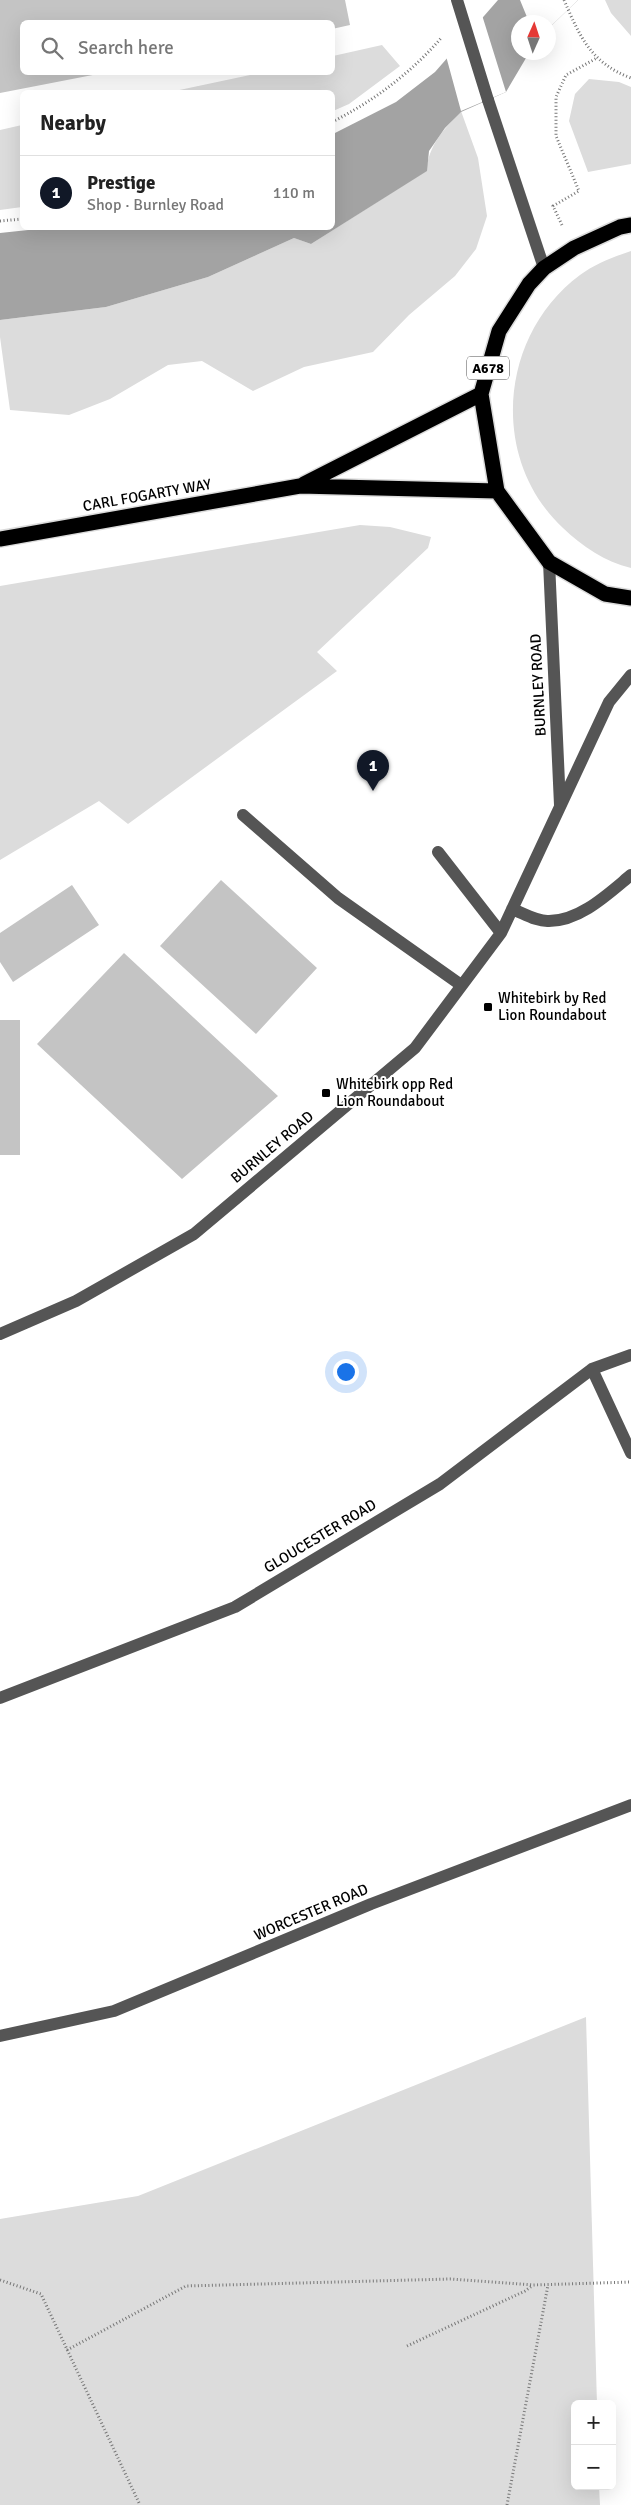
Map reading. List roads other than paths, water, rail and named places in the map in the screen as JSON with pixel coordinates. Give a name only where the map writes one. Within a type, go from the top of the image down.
[{"type":"highway","name":"A678","points":[[631,225],[620,227],[574,248],[544,268],[529,284],[499,331],[481,394],[496,491],[549,562],[605,594],[631,598]]},
{"type":"highway","name":"CARL FOGARTY WAY","points":[[300,486],[481,394]]},
{"type":"highway","name":"CARL FOGARTY WAY","points":[[0,539],[300,486],[496,491]]},
{"type":"street","points":[[457,0],[544,268]]},
{"type":"street","name":"BURNLEY ROAD","points":[[549,562],[560,808]]},
{"type":"street","name":"BURNLEY ROAD","points":[[0,1334],[76,1301],[194,1234],[415,1048],[501,933],[609,702],[631,675]]},
{"type":"street","points":[[244,815],[338,898],[462,985]]},
{"type":"street","points":[[438,852],[501,933]]},
{"type":"street","points":[[512,909],[547,922],[571,918],[614,890],[631,875]]},
{"type":"street","name":"GLOUCESTER ROAD","points":[[0,1698],[235,1607],[440,1484],[592,1369],[631,1355]]},
{"type":"street","points":[[592,1369],[631,1453]]},
{"type":"street","name":"WORCESTER ROAD","points":[[0,2036],[114,2012],[371,1904],[631,1805]]},
{"type":"place","name":"Prestige","points":[[373,791]]},
{"type":"place","name":"Whitebirk by Red Lion Roundabout","points":[[488,1007]]},
{"type":"place","name":"Whitebirk opp Red Lion Roundabout","points":[[326,1093]]}]
